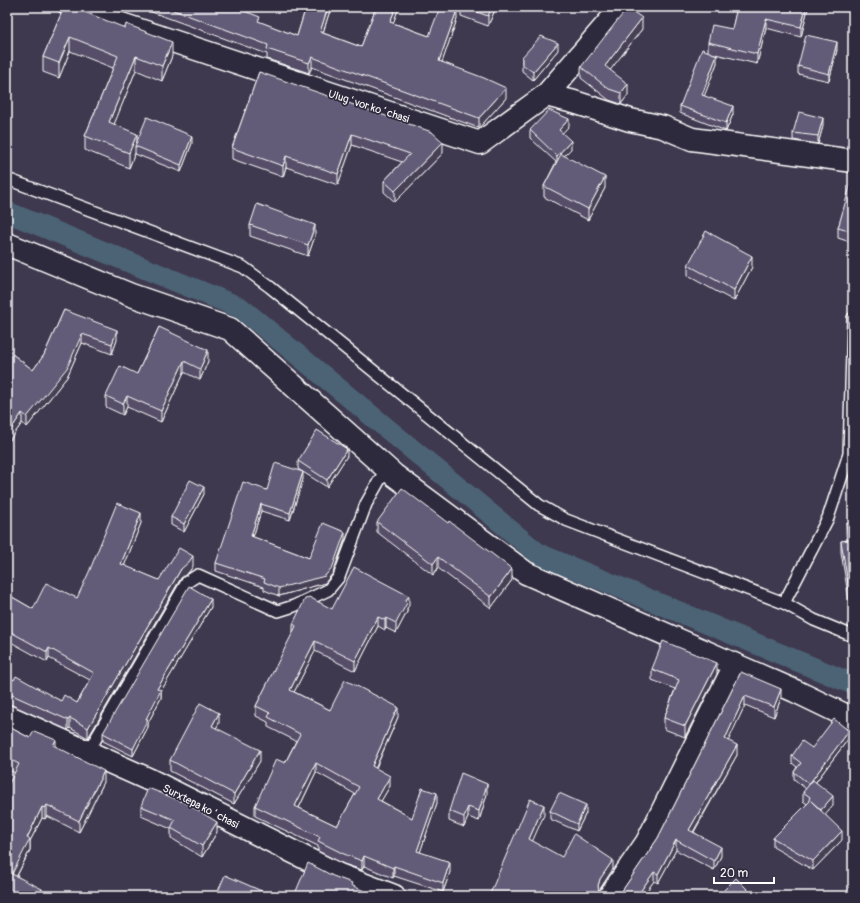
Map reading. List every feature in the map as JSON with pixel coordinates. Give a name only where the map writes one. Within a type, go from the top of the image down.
[{"type":"street","name":"Ulugʻvor koʻchasi","points":[[70,7],[480,143],[546,95],[622,7]]},
{"type":"street","points":[[546,95],[574,102],[630,120],[663,127],[692,139],[853,161]]},
{"type":"street","points":[[7,244],[131,295],[230,329],[387,469],[526,573],[735,665],[853,719]]},
{"type":"street","points":[[610,896],[647,842],[735,665]]},
{"type":"street","name":"Surxtepa koʻchasi","points":[[7,716],[150,780],[339,875],[394,896]]},
{"type":"lane","points":[[7,179],[243,267],[270,286],[539,505],[566,520],[784,603],[814,620],[853,636]]},
{"type":"lane","points":[[784,603],[828,518],[849,454],[853,318]]},
{"type":"lane","points":[[88,752],[187,582],[198,576],[278,611],[294,606],[328,590],[339,577],[366,504],[387,469]]},
{"type":"building","points":[[64,7],[72,7],[125,28],[126,24],[172,42],[162,66],[136,56],[109,122],[137,134],[129,153],[85,136],[118,56],[70,37],[59,63],[43,57]]},
{"type":"building","points":[[165,7],[234,7],[260,17],[258,21],[297,36],[306,7],[328,7],[320,32],[361,47],[376,7],[396,7],[390,22],[429,36],[440,7],[450,7],[457,10],[439,61],[506,88],[479,118],[312,57],[309,63],[267,49],[268,45]]},
{"type":"building","points":[[463,7],[492,7],[488,16]]},
{"type":"building","points":[[737,7],[806,7],[801,27],[766,19],[757,54],[708,42],[712,25],[732,29]]},
{"type":"building","points":[[628,8],[642,18],[605,66],[628,84],[621,93],[609,89],[581,67]]},
{"type":"building","points":[[806,35],[837,42],[829,74],[798,66]]},
{"type":"building","points":[[541,36],[558,43],[533,72],[522,64],[522,57]]},
{"type":"building","points":[[702,49],[717,55],[702,95],[733,106],[726,123],[680,106]]},
{"type":"building","points":[[259,72],[432,132],[443,142],[395,191],[384,181],[410,154],[352,134],[338,174],[286,156],[283,166],[232,148]]},
{"type":"building","points":[[549,110],[569,119],[559,130],[571,141],[557,156],[530,130]]},
{"type":"building","points":[[799,112],[823,118],[818,136],[793,133]]},
{"type":"building","points":[[147,117],[192,136],[181,165],[135,146]]},
{"type":"building","points":[[561,154],[605,177],[588,209],[544,186]]},
{"type":"building","points":[[852,179],[853,180],[853,232],[838,228]]},
{"type":"building","points":[[257,204],[315,225],[308,245],[250,225]]},
{"type":"building","points":[[706,231],[752,256],[734,290],[688,265]]},
{"type":"building","points":[[64,310],[117,330],[112,344],[82,334],[67,368],[27,417],[22,413],[7,435],[7,350],[33,370],[44,355]]},
{"type":"building","points":[[159,327],[208,350],[200,369],[184,361],[161,411],[127,396],[123,404],[106,396],[120,366],[137,374]]},
{"type":"building","points":[[317,430],[347,449],[327,480],[298,461]]},
{"type":"building","points":[[275,463],[303,472],[290,513],[261,504],[251,536],[309,558],[323,523],[345,532],[333,566],[325,576],[279,588],[264,582],[265,579],[216,563],[243,482],[267,490]]},
{"type":"building","points":[[190,480],[204,487],[184,524],[171,517]]},
{"type":"building","points":[[402,488],[448,523],[449,521],[512,569],[491,597],[438,557],[433,564],[377,522]]},
{"type":"building","points":[[117,503],[141,513],[121,564],[159,580],[179,548],[193,556],[181,569],[88,728],[70,718],[68,720],[7,694],[7,676],[14,680],[16,676],[61,701],[64,695],[77,703],[94,673],[49,648],[47,652],[7,630],[7,594],[33,609],[46,583],[77,598]]},
{"type":"building","points":[[853,523],[853,589],[849,589],[841,541],[849,540],[846,524]]},
{"type":"building","points":[[354,567],[409,596],[405,601],[407,603],[396,623],[386,618],[385,620],[378,617],[355,661],[315,641],[290,690],[330,710],[345,680],[398,707],[372,766],[390,776],[377,799],[412,818],[422,788],[437,793],[417,851],[450,862],[443,883],[394,866],[393,868],[364,856],[362,861],[344,854],[318,841],[320,837],[255,806],[276,759],[285,763],[300,734],[268,717],[270,713],[256,706],[296,626],[293,624],[305,599],[309,597],[332,609]],"holes":[[[316,763],[359,787],[337,826],[295,806]]]},
{"type":"building","points":[[189,586],[211,599],[157,689],[161,690],[133,749],[103,733]]},
{"type":"building","points":[[663,641],[717,663],[685,726],[664,718],[679,680],[652,669]]},
{"type":"building","points":[[741,672],[781,689],[774,707],[745,696],[725,739],[737,745],[689,830],[721,847],[714,861],[676,840],[658,874],[654,872],[637,896],[617,896],[620,894],[658,838]]},
{"type":"building","points":[[200,703],[219,713],[212,726],[260,750],[234,794],[170,760]]},
{"type":"building","points":[[834,719],[849,731],[809,784],[794,772],[801,763],[792,756],[802,741],[812,748]]},
{"type":"building","points":[[7,726],[30,738],[34,731],[56,740],[53,745],[104,771],[79,821],[47,805],[45,808],[42,807],[27,838],[30,839],[12,874],[42,889],[39,896],[12,896],[7,893],[7,787],[19,764],[7,758]]},
{"type":"building","points":[[461,773],[487,784],[479,811],[468,807],[464,817],[449,811]]},
{"type":"building","points":[[813,780],[833,796],[821,810],[811,801],[842,831],[813,861],[773,838],[810,801],[810,797],[803,792]]},
{"type":"building","points":[[148,788],[186,803],[217,822],[202,846],[171,828],[175,820],[141,806]]},
{"type":"building","points":[[559,793],[586,805],[577,824],[550,811]]},
{"type":"building","points":[[530,799],[544,805],[529,839],[562,857],[574,834],[613,860],[600,879],[598,886],[599,892],[602,896],[489,896]]},
{"type":"building","points":[[308,863],[333,876],[352,883],[351,885],[375,896],[294,896]]},
{"type":"building","points":[[225,875],[273,896],[216,896]]},
{"type":"building","points":[[736,878],[754,896],[718,896]]},
{"type":"waterway","points":[[7,212],[241,308],[539,554],[853,684]]}]
